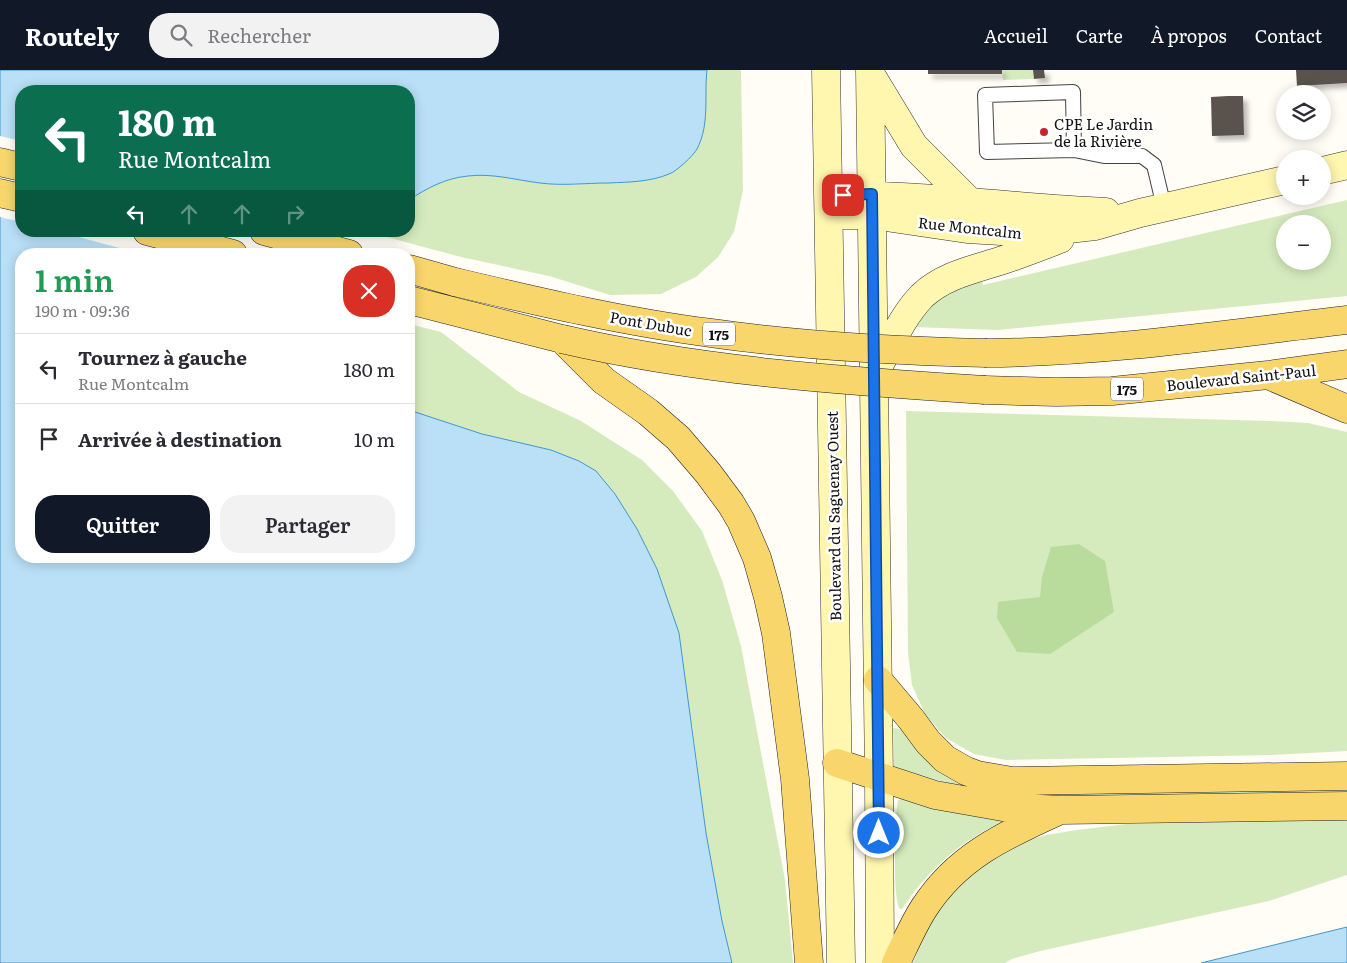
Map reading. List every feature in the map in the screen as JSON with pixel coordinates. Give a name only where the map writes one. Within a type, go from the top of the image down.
[{"type":"main road","name":"Boulevard du Saguenay Ouest","points":[[826,70],[841,963]]},
{"type":"main road","points":[[870,72],[914,146],[969,201]]},
{"type":"main road","points":[[870,72],[880,963]]},
{"type":"main road","points":[[0,162],[15,166]]},
{"type":"main road","points":[[1331,169],[1347,165]]},
{"type":"main road","name":"Rue Montcalm","points":[[872,205],[968,229],[1033,233],[1095,226],[1152,210],[1276,182]]},
{"type":"main road","points":[[0,193],[15,197]]},
{"type":"main road","name":"Rue Montcalm","points":[[828,205],[969,201],[1046,209],[1152,210]]},
{"type":"main road","points":[[874,375],[908,315],[921,297],[931,288],[952,276],[1006,260],[1095,226]]},
{"type":"main road","points":[[169,237],[211,248]]},
{"type":"main road","points":[[286,237],[328,248]]},
{"type":"main road","name":"Pont Dubuc","points":[[415,270],[582,311],[712,334],[844,348],[987,353],[1110,348],[1347,320]]},
{"type":"main road","name":"175","points":[[415,302],[562,339]]},
{"type":"main road","points":[[562,339],[604,380],[668,428],[694,455],[721,489],[741,521],[757,558],[779,648],[795,779],[809,963]]},
{"type":"main road","name":"Boulevard Saint-Paul","points":[[562,339],[609,350],[712,365],[821,377],[985,390],[1093,392],[1268,375],[1347,364]]},
{"type":"main road","points":[[1268,375],[1347,409]]},
{"type":"main road","points":[[878,680],[936,751],[966,771],[988,778],[1023,781],[1347,776]]},
{"type":"main road","points":[[838,763],[879,778],[956,800],[1003,807],[1062,810],[1347,806]]},
{"type":"main road","points":[[896,963],[923,909],[934,893],[960,866],[977,852],[1000,838],[1062,810]]},
{"type":"lane","points":[[1074,150],[1073,92],[985,95],[987,152],[1074,150],[1104,156],[1146,158],[1154,165],[1155,169],[1152,210]]},
{"type":"green space","points":[[707,70],[741,70],[743,190],[734,232],[718,257],[696,277],[661,294],[610,295],[549,276],[461,257],[387,237],[415,237],[415,196],[437,184],[460,177],[477,175],[495,176],[540,183],[572,184],[637,181],[653,179],[672,173],[697,149],[704,130]]},
{"type":"green space","points":[[1002,70],[1033,70],[1034,79],[1003,80]]},
{"type":"green space","points":[[1347,200],[1347,296],[998,330],[915,327],[937,298],[981,278],[983,285],[1276,217],[1276,270],[1331,270],[1331,215],[1283,215]]},
{"type":"green space","points":[[415,326],[441,332],[519,392],[581,421],[642,460],[673,491],[702,531],[722,580],[741,646],[785,880],[793,963],[732,963],[722,921],[706,833],[692,724],[615,494],[596,471],[579,461],[551,450],[482,434],[415,412]]},
{"type":"green space","points":[[906,411],[1272,421],[1308,423],[1347,432],[1347,751],[1271,755],[1006,760],[974,754],[946,738],[925,714],[912,685],[908,653]]},
{"type":"green space","points":[[1079,544],[1105,561],[1114,612],[1050,654],[1017,652],[997,618],[998,602],[1040,597],[1042,577],[1051,547]]},
{"type":"green space","points":[[893,728],[902,729],[914,747],[939,767],[1347,786],[1347,794],[1026,798],[961,787],[894,767]]},
{"type":"green space","points":[[901,799],[932,807],[1002,818],[1002,822],[972,838],[946,858],[934,869],[902,909],[900,909],[896,891],[895,863],[896,814],[898,800]]},
{"type":"green space","points":[[1347,818],[1347,875],[1269,901],[1040,951],[1012,959],[1005,963],[913,963],[927,929],[948,895],[980,864],[1022,842],[1046,835],[1127,824]]},
{"type":"water","points":[[0,70],[707,70],[705,120],[701,140],[692,155],[672,173],[654,179],[639,181],[566,184],[549,184],[477,175],[452,179],[437,184],[415,196],[415,85],[15,85],[15,237],[371,237],[368,248],[15,248],[15,563],[415,563],[415,412],[482,434],[551,450],[579,461],[596,471],[615,494],[637,529],[657,569],[679,633],[706,833],[722,921],[732,963],[0,963]]},
{"type":"water","points":[[1347,927],[1347,963],[1201,963]]},
{"type":"pier","points":[[0,136],[15,140],[15,221],[0,217]]},
{"type":"pier","points":[[78,237],[373,237],[370,248],[120,248]]},
{"type":"building","points":[[928,70],[1002,70],[1002,74],[928,74]]},
{"type":"building","points":[[1033,70],[1044,70],[1045,78],[1034,79]]},
{"type":"building","points":[[1296,70],[1347,70],[1347,83],[1297,85]]},
{"type":"building","points":[[1243,96],[1244,135],[1212,136],[1211,97]]},
{"type":"place","name":"CPE Le Jardin de la Rivière","points":[[1044,132]]},
{"type":"route","points":[[843,195],[872,194],[879,833]]}]
